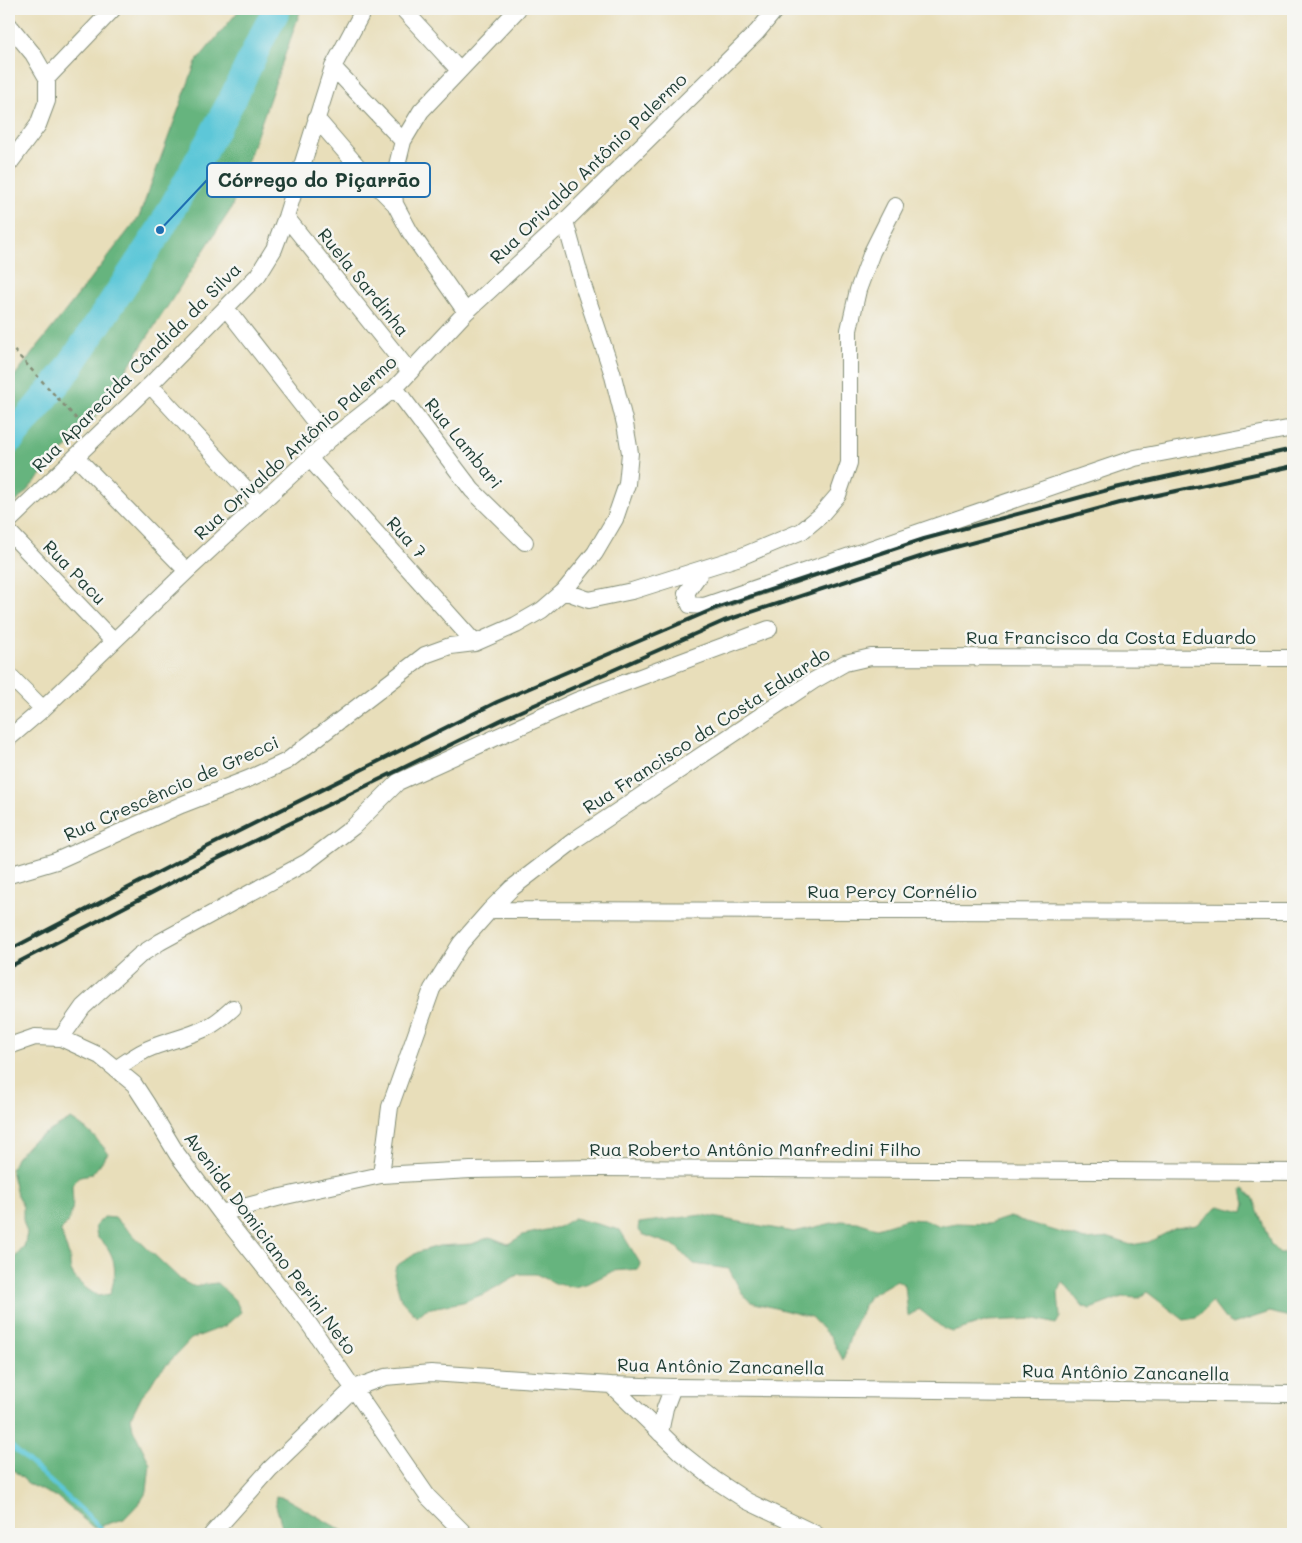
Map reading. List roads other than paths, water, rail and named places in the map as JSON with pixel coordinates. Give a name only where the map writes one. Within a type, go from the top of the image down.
[{"type":"street","points":[[47,78],[112,9]]},
{"type":"street","name":"Rua Aparecida Cândida da Silva","points":[[9,521],[150,386],[258,274],[274,249],[286,217],[333,68],[364,9]]},
{"type":"street","points":[[403,9],[459,70]]},
{"type":"street","points":[[395,204],[393,182],[403,141],[421,111],[518,9]]},
{"type":"street","name":"Rua Orivaldo Antônio Palermo","points":[[9,738],[43,709],[187,571],[309,458],[395,388],[466,312],[565,221],[754,34],[776,9]]},
{"type":"street","points":[[9,24],[33,54],[47,78],[47,101],[38,125],[9,164]]},
{"type":"street","points":[[333,68],[403,141]]},
{"type":"street","points":[[316,118],[359,168],[395,204],[410,232],[466,312]]},
{"type":"street","points":[[564,591],[589,600],[632,591],[740,557],[802,532],[820,516],[838,495],[849,463],[849,330],[858,290],[872,252],[895,206]]},
{"type":"street","name":"Ruela Sardinha","points":[[286,217],[410,372]]},
{"type":"street","name":"Rua Crescêncio de Grecci","points":[[9,875],[56,862],[181,805],[248,779],[287,761],[424,655],[450,646],[476,643],[516,625],[542,610],[564,591],[596,553],[615,520],[627,484],[630,454],[625,424],[612,372],[583,285],[565,221]]},
{"type":"street","points":[[226,308],[329,440]]},
{"type":"street","points":[[150,386],[260,504]]},
{"type":"street","name":"Rua Lambari","points":[[395,388],[472,490],[525,542]]},
{"type":"street","points":[[703,569],[686,593],[690,605],[704,606],[1135,458],[1293,428]]},
{"type":"street","points":[[76,457],[187,571]]},
{"type":"street","name":"Rua 7","points":[[309,458],[476,643]]},
{"type":"street","name":"Rua Pacu","points":[[9,532],[113,641]]},
{"type":"street","points":[[60,1038],[83,1006],[140,955],[160,942],[307,862],[353,827],[398,782],[576,701],[770,629]]},
{"type":"street","name":"Rua Francisco da Costa Eduardo","points":[[381,1175],[390,1107],[432,989],[461,943],[512,888],[576,838],[812,681],[845,663],[871,657],[1293,658]]},
{"type":"street","points":[[9,674],[43,709]]},
{"type":"street","name":"Rua Percy Cornélio","points":[[490,910],[1293,912]]},
{"type":"street","points":[[116,1069],[152,1047],[208,1027],[233,1008]]},
{"type":"street","name":"Avenida Domiciano Perini Neto","points":[[9,1046],[35,1037],[60,1038],[100,1056],[134,1084],[177,1154],[221,1213],[307,1321],[428,1497],[465,1534]]},
{"type":"street","name":"Rua Roberto Antônio Manfredini Filho","points":[[221,1213],[280,1197],[381,1175],[471,1170],[596,1168],[1293,1172]]},
{"type":"street","name":"Rua Antônio Zancanella","points":[[212,1534],[270,1469],[354,1388],[385,1377],[431,1373],[611,1385],[673,1387],[1293,1394]]},
{"type":"street","points":[[611,1385],[681,1454],[715,1480],[739,1496],[816,1534]]},
{"type":"street","points":[[660,1433],[665,1408],[673,1387]]},
{"type":"waterway","points":[[9,441],[66,372],[160,230],[233,98],[277,9]]},
{"type":"waterway","points":[[9,1444],[106,1534]]},
{"type":"railway","points":[[9,950],[205,848],[497,702],[716,608],[924,539],[1115,488],[1293,449]]},
{"type":"railway","points":[[9,967],[213,861],[505,718],[724,621],[926,555],[1120,503],[1293,466]]},
{"type":"place","name":"Córrego do Piçarrão","points":[[160,230]]}]
